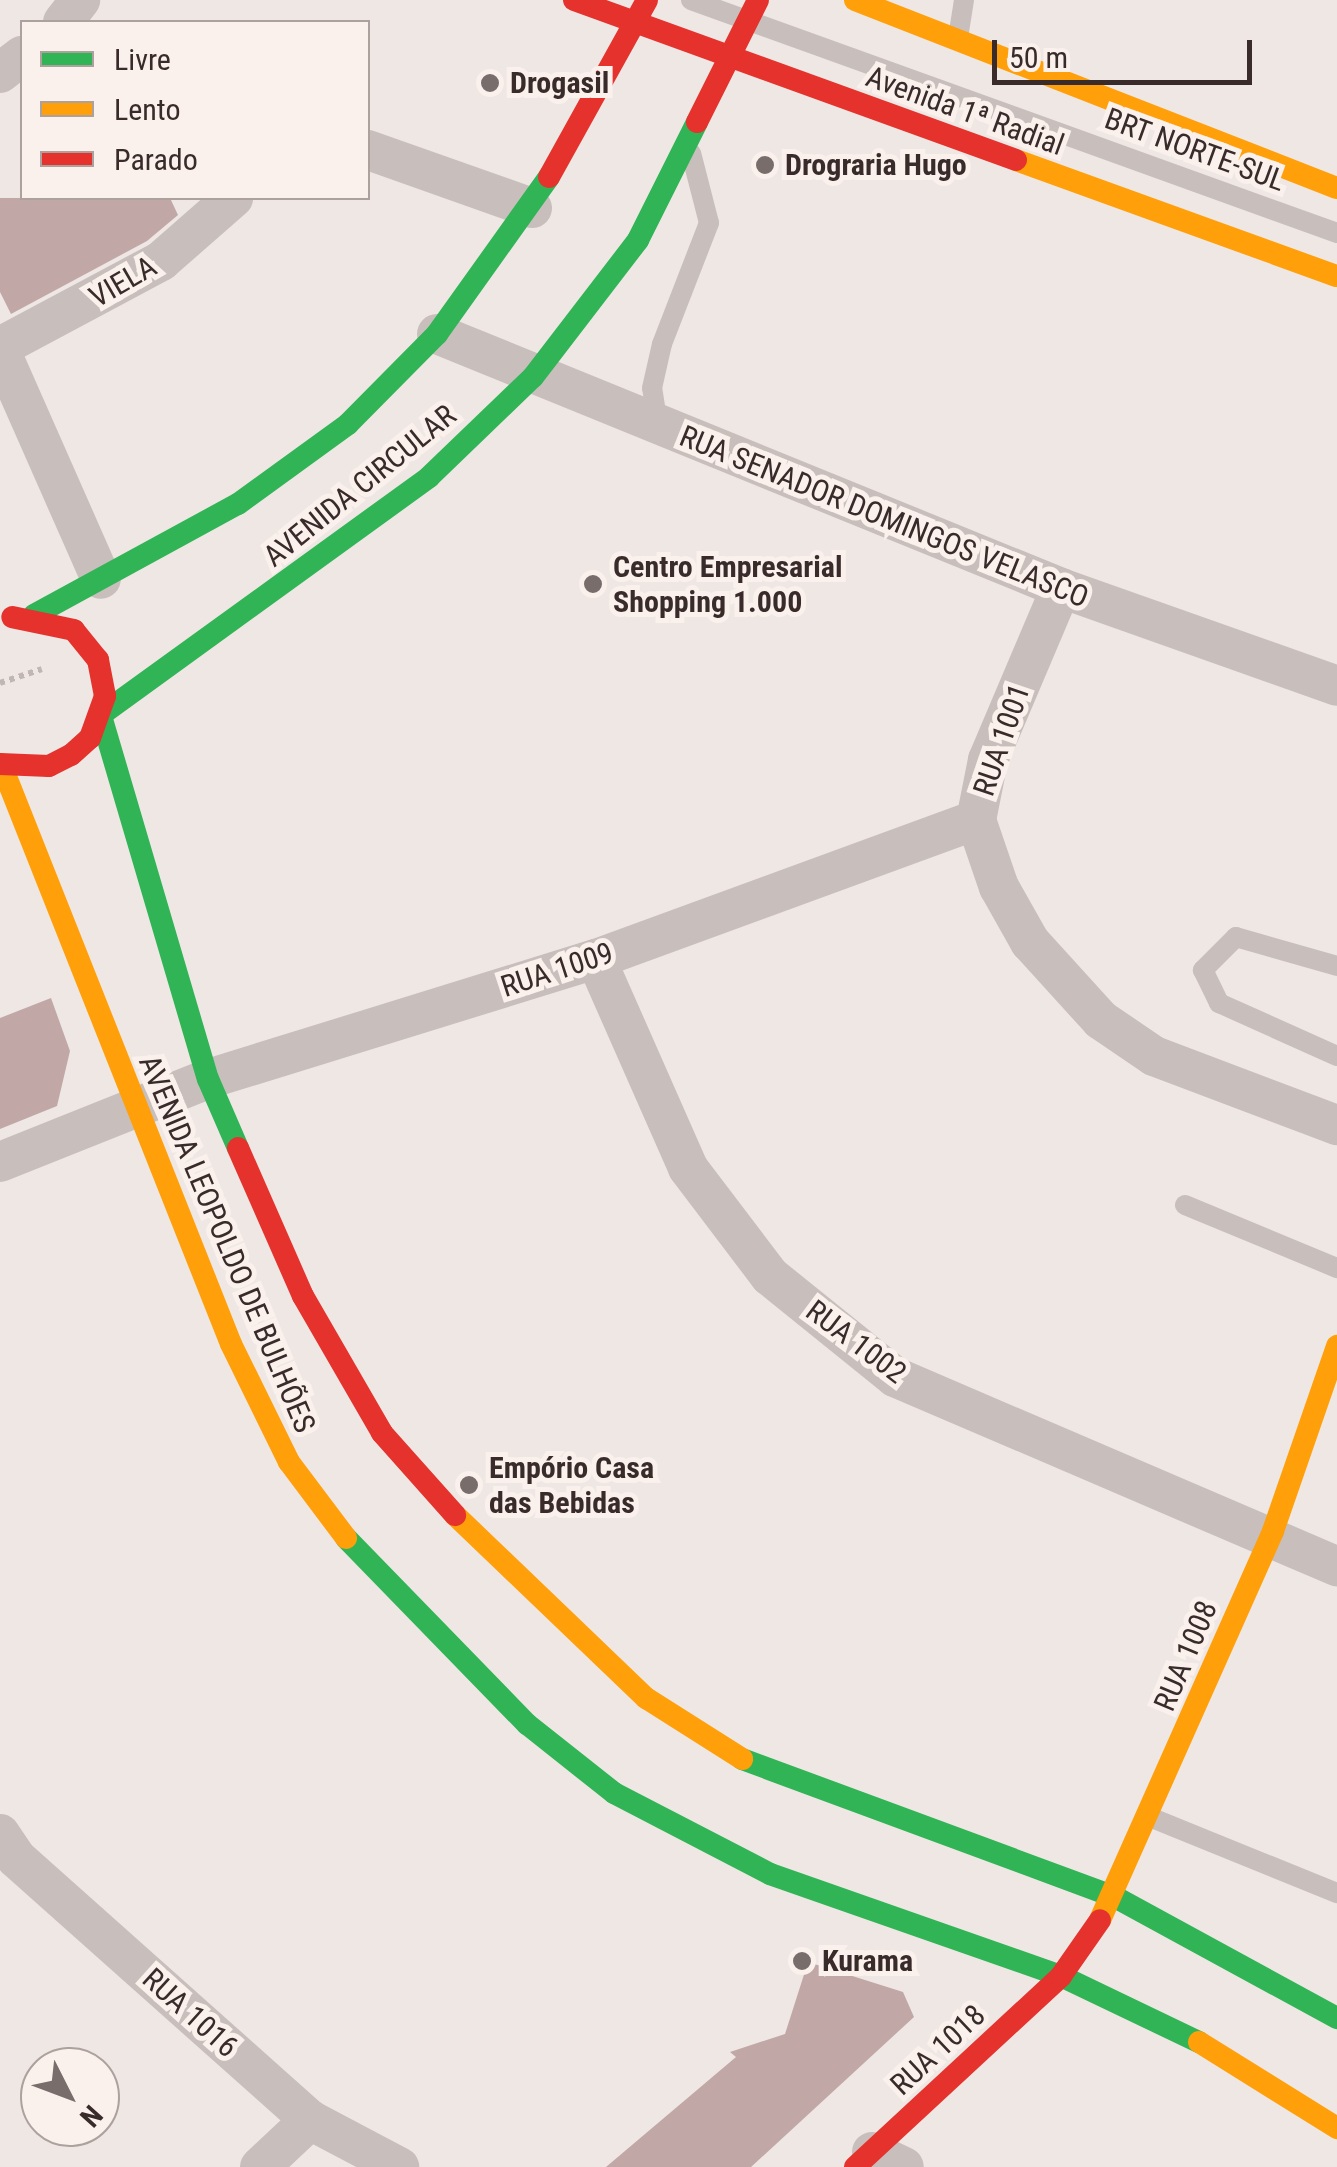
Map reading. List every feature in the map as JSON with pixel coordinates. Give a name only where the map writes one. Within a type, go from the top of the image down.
[{"type":"main road","name":"Avenida 1ª Radial","points":[[574,0],[1337,276]]},
{"type":"main road","name":"AVENIDA CIRCULAR","points":[[0,621],[34,615],[238,504],[348,424],[436,334],[532,208],[639,24],[647,0]]},
{"type":"main road","name":"Avenida 1ª Radial","points":[[855,0],[1337,188]]},
{"type":"main road","name":"AVENIDA CIRCULAR","points":[[0,764],[60,760],[101,715],[429,477],[533,377],[638,240],[736,60],[754,11]]},
{"type":"main road","name":"AVENIDA LEOPOLDO DE BULHÕES","points":[[34,615],[89,644],[104,678],[101,715],[208,1079],[303,1296],[382,1433],[489,1554],[646,1698],[765,1770],[1116,1896],[1337,2018]]},
{"type":"main road","name":"AVENIDA LEOPOLDO DE BULHÕES","points":[[0,764],[134,1110],[289,1462],[357,1553],[527,1724],[614,1792],[770,1874],[1061,1976],[1251,2067],[1337,2128]]},
{"type":"main road","name":"RUA 1008","points":[[1061,1976],[1116,1896],[1273,1531],[1337,1346]]},
{"type":"main road","name":"RUA 1018","points":[[877,2162],[1061,1976]]},
{"type":"street","points":[[65,20],[80,0]]},
{"type":"street","points":[[0,73],[20,58]]},
{"type":"street","points":[[370,151],[532,208]]},
{"type":"street","name":"VIELA","points":[[101,579],[0,348],[161,261],[231,200]]},
{"type":"street","name":"RUA SENADOR DOMINGOS VELASCO","points":[[436,334],[533,377],[1062,588],[1337,686]]},
{"type":"street","name":"RUA 1001","points":[[1062,588],[988,760],[976,820],[1030,942],[1101,1020],[1154,1056],[1337,1126]]},
{"type":"street","name":"RUA 1009","points":[[0,1162],[208,1079],[596,959],[976,820]]},
{"type":"street","name":"RUA 1002","points":[[596,959],[688,1168],[770,1276],[894,1377],[1273,1531],[1337,1566]]},
{"type":"street","name":"RUA 1016","points":[[5,1855],[310,2120],[399,2167]]},
{"type":"street","points":[[260,2167],[310,2120]]},
{"type":"lane","name":"BRT NORTE-SUL","points":[[691,0],[754,11],[1337,232]]},
{"type":"lane","points":[[957,40],[964,0]]},
{"type":"lane","points":[[658,427],[659,358],[710,223],[689,148]]},
{"type":"lane","points":[[1335,1050],[1219,1003],[1202,970],[1236,937],[1337,966]]},
{"type":"lane","points":[[1185,1204],[1337,1268]]},
{"type":"lane","points":[[1150,1817],[1335,1896]]},
{"type":"building","points":[[0,198],[171,200],[178,215],[147,241],[11,314],[0,292]]},
{"type":"building","points":[[51,998],[70,1051],[57,1106],[0,1129],[0,1018]]},
{"type":"building","points":[[808,1962],[903,1992],[914,2017],[751,2167],[606,2167],[736,2057],[730,2052],[785,2034]]},
{"type":"traffic: fast","points":[[102,714],[429,477],[533,377],[638,240],[697,122]]},
{"type":"traffic: fast","points":[[34,615],[238,504],[348,424],[437,334],[549,177]]},
{"type":"traffic: fast","points":[[101,716],[208,1079],[238,1148]]},
{"type":"traffic: fast","points":[[346,1538],[527,1724],[614,1793],[770,1874],[1061,1976],[1199,2042]]},
{"type":"traffic: fast","points":[[742,1759],[1115,1897],[1337,2018]]},
{"type":"traffic: slow","points":[[855,0],[1337,188]]},
{"type":"traffic: slow","points":[[1016,160],[1337,276]]},
{"type":"traffic: slow","points":[[1,764],[231,1344],[289,1462],[346,1538]]},
{"type":"traffic: slow","points":[[1100,1920],[1273,1531],[1337,1346]]},
{"type":"traffic: slow","points":[[455,1515],[646,1698],[742,1759]]},
{"type":"traffic: slow","points":[[1199,2042],[1337,2128]]},
{"type":"traffic: jam","points":[[574,0],[1016,160]]},
{"type":"traffic: jam","points":[[549,177],[647,0]]},
{"type":"traffic: jam","points":[[697,122],[758,0]]},
{"type":"traffic: jam","points":[[0,764],[49,766],[71,755],[90,738],[105,696],[98,660],[74,630],[12,617]]},
{"type":"traffic: jam","points":[[238,1148],[303,1296],[382,1433],[455,1515]]},
{"type":"traffic: jam","points":[[855,2167],[1061,1976],[1100,1920]]},
{"type":"place","name":"Drogasil","points":[[490,83]]},
{"type":"place","name":"Drograria Hugo","points":[[765,165]]},
{"type":"place","name":"Centro Empresarial Shopping 1.000","points":[[593,584]]},
{"type":"place","name":"Empório Casa das Bebidas","points":[[469,1485]]},
{"type":"place","name":"Kurama","points":[[802,1961]]}]
